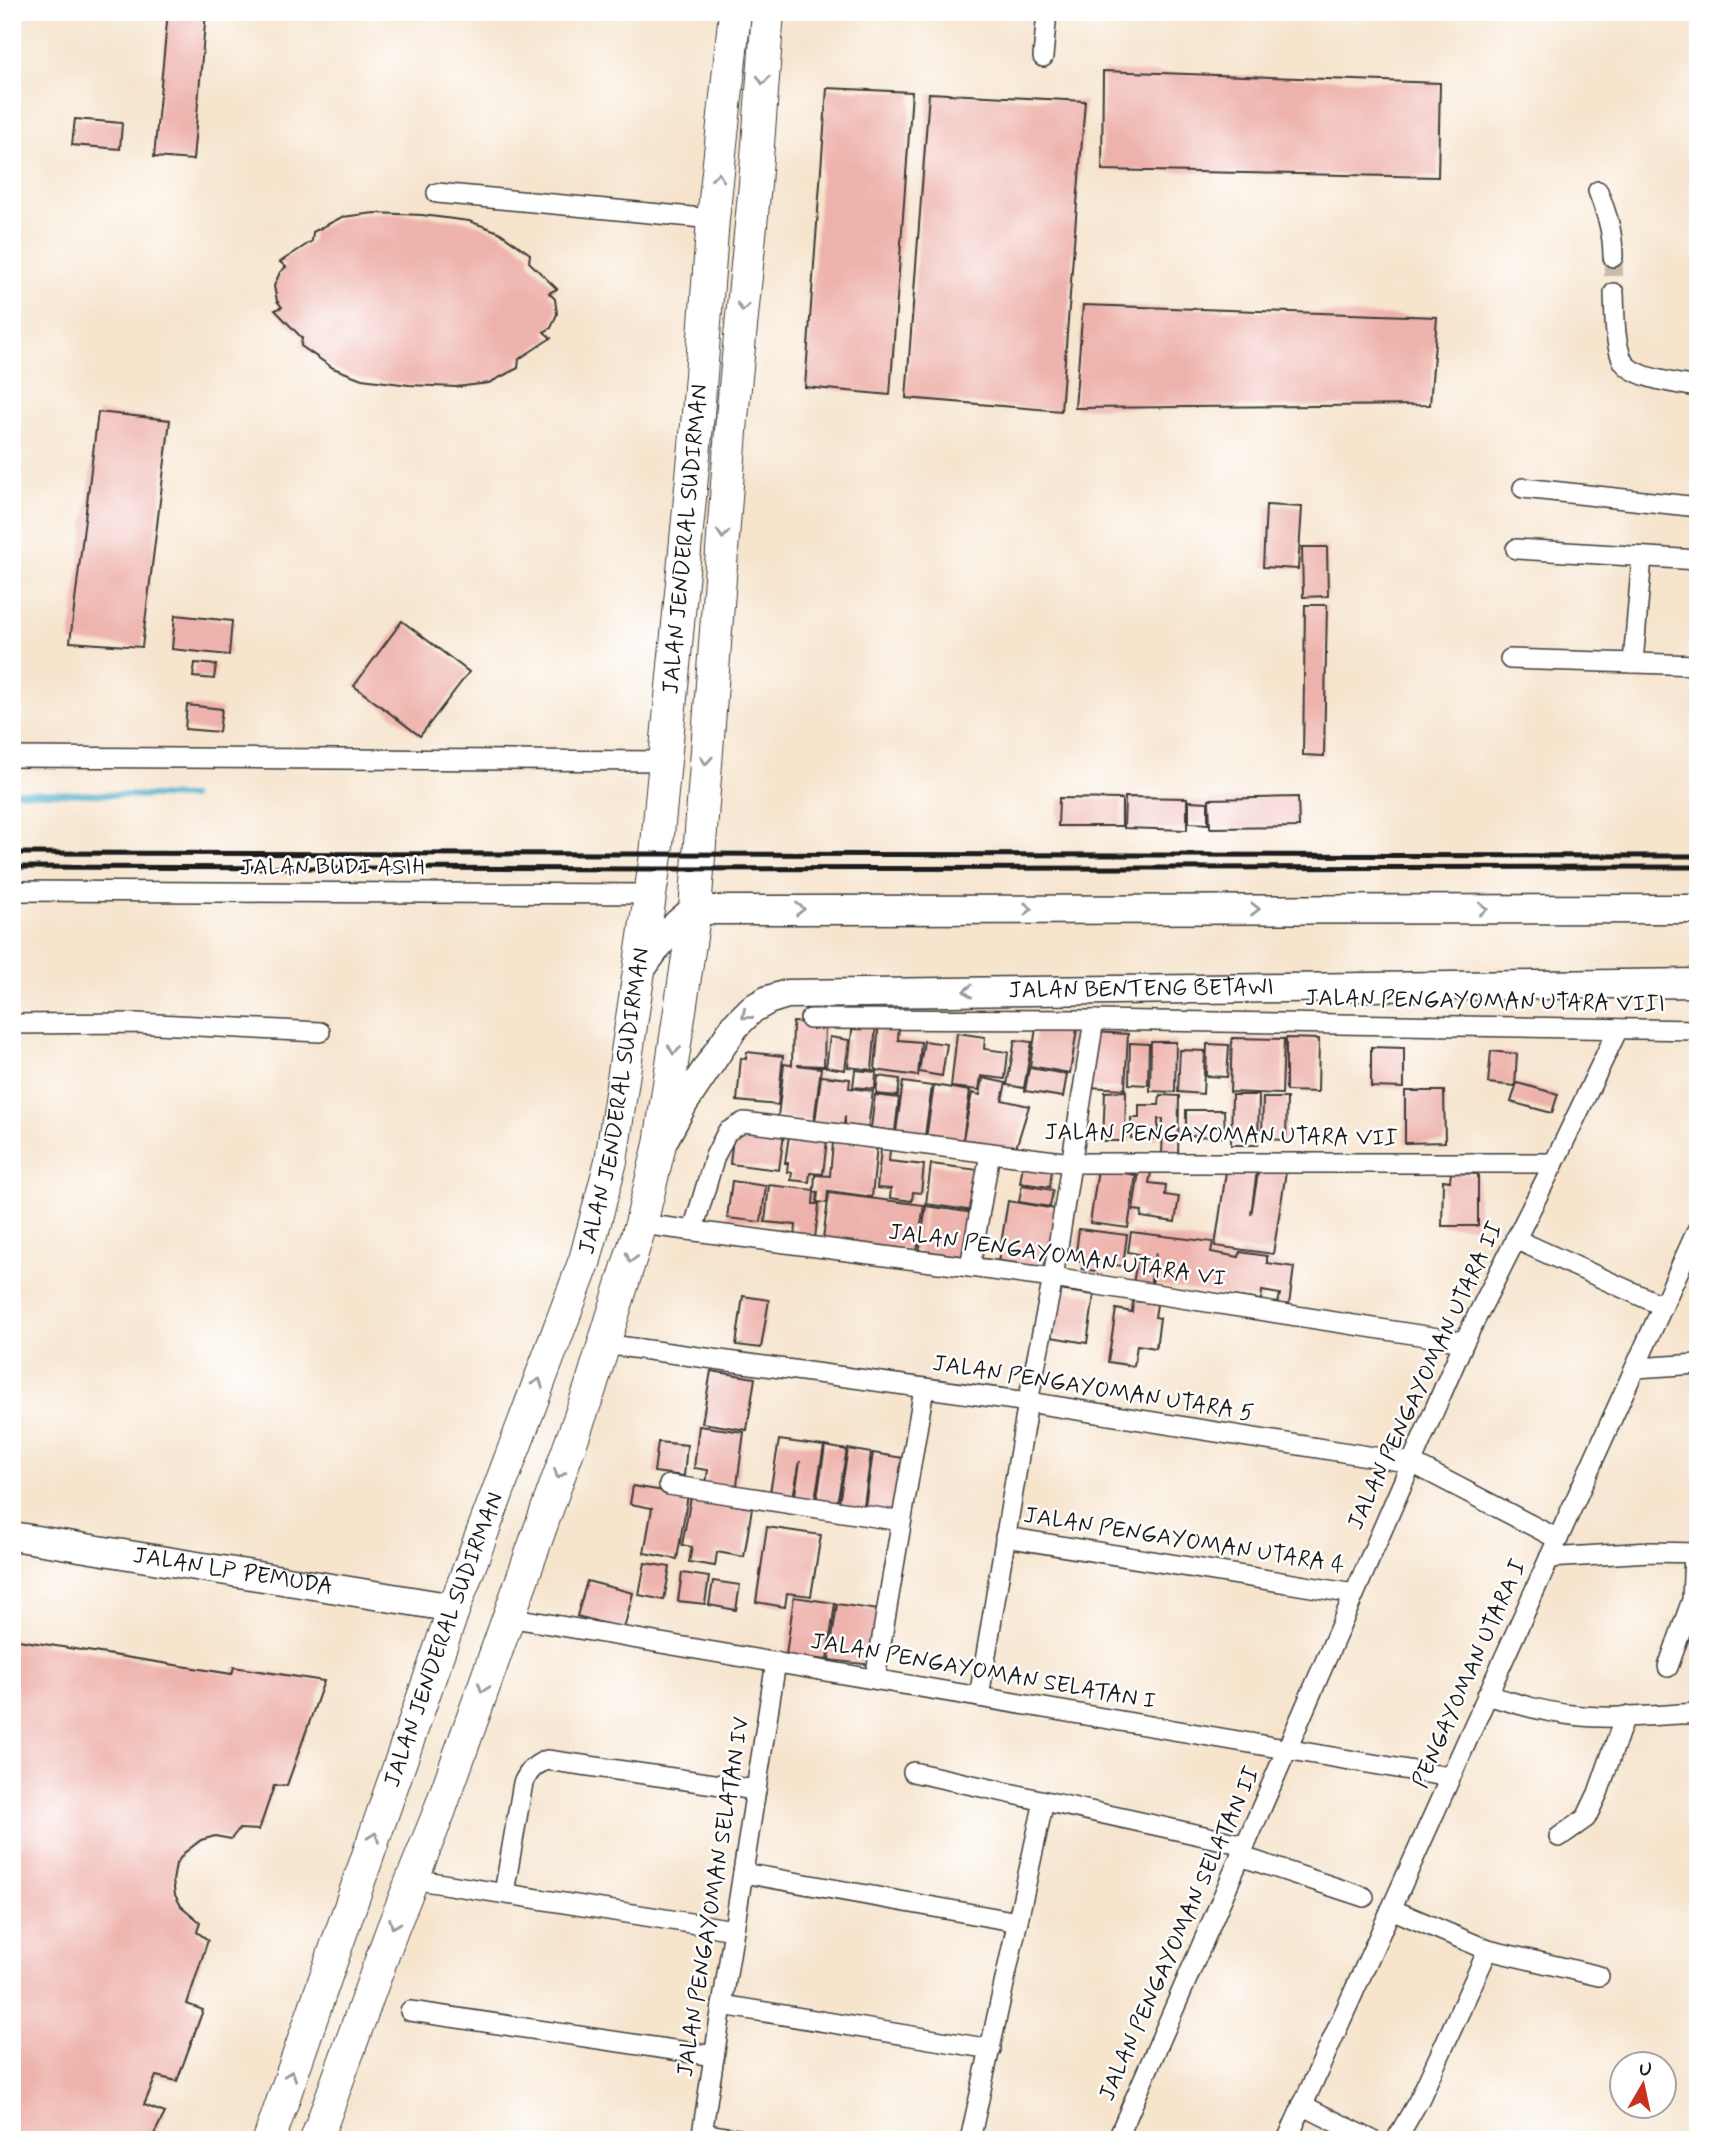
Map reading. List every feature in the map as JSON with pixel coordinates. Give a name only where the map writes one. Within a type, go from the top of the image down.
[{"type":"main road","name":"JALAN JENDERAL SUDIRMAN","points":[[269,2140],[454,1608],[585,1260],[611,1161],[651,894],[698,414],[713,219],[735,12]]},
{"type":"main road","name":"JALAN JENDERAL SUDIRMAN","points":[[316,2140],[392,1930],[438,1815],[604,1344],[641,1224],[660,1144],[695,910],[732,418],[755,184],[768,12]]},
{"type":"main road","points":[[640,971],[660,941],[679,920],[695,910],[1698,909]]},
{"type":"main road","name":"JALAN BENTENG BETAWI","points":[[660,1144],[735,1026],[752,1009],[787,994],[1698,983]]},
{"type":"main road","points":[[620,1101],[666,1108]]},
{"type":"main road","name":"JALAN LP PEMUDA","points":[[12,1536],[454,1608]]},
{"type":"street","points":[[1043,57],[1047,12]]},
{"type":"street","points":[[1598,191],[1612,229],[1613,257]]},
{"type":"street","points":[[437,193],[713,219]]},
{"type":"street","points":[[1614,293],[1622,361],[1630,369],[1698,387]]},
{"type":"street","points":[[1523,488],[1698,507]]},
{"type":"street","points":[[1516,549],[1698,559]]},
{"type":"street","points":[[1633,663],[1643,557]]},
{"type":"street","points":[[1510,659],[1698,665]]},
{"type":"street","points":[[12,757],[665,761]]},
{"type":"street","name":"JALAN BUDI ASIH","points":[[12,891],[651,894]]},
{"type":"street","name":"JALAN PENGAYOMAN UTARA VIII","points":[[810,1019],[1094,1020],[1698,1030]]},
{"type":"street","points":[[979,1697],[1028,1402],[1053,1278],[1094,1020]]},
{"type":"street","points":[[12,1024],[136,1023],[320,1032]]},
{"type":"street","name":"JALAN PENGAYOMAN UTARA II","points":[[1287,1748],[1464,1342],[1618,1029]]},
{"type":"street","name":"JALAN PENGAYOMAN UTARA VII","points":[[693,1230],[715,1156],[727,1132],[744,1122],[1071,1163],[1554,1163]]},
{"type":"street","points":[[970,1267],[990,1153]]},
{"type":"street","name":"JALAN PENGAYOMAN UTARA VI","points":[[641,1224],[1053,1278],[1464,1342]]},
{"type":"street","name":"PENGAYOMAN UTARA I","points":[[1286,2140],[1698,1228]]},
{"type":"street","points":[[1515,1240],[1662,1306]]},
{"type":"street","name":"JALAN PENGAYOMAN UTARA 5","points":[[604,1344],[1028,1402],[1412,1463],[1558,1539]]},
{"type":"street","points":[[1636,1368],[1698,1364]]},
{"type":"street","points":[[875,1679],[923,1388]]},
{"type":"street","points":[[669,1485],[901,1521]]},
{"type":"street","name":"JALAN PENGAYOMAN UTARA 4","points":[[1005,1537],[1354,1594]]},
{"type":"street","points":[[1549,1558],[1650,1552],[1696,1553],[1692,1600],[1668,1667]]},
{"type":"street","name":"JALAN PENGAYOMAN SELATAN I","points":[[508,1617],[1450,1777]]},
{"type":"street","name":"JALAN PENGAYOMAN SELATAN IV","points":[[701,2136],[776,1662]]},
{"type":"street","points":[[1487,1695],[1531,1708],[1573,1715],[1698,1713]]},
{"type":"street","points":[[1559,1837],[1586,1818],[1598,1793],[1625,1716]]},
{"type":"street","name":"JALAN PENGAYOMAN SELATAN II","points":[[1117,2140],[1287,1748]]},
{"type":"street","points":[[504,1893],[523,1783],[530,1770],[547,1760],[756,1790]]},
{"type":"street","points":[[914,1772],[1044,1801],[1243,1851],[1364,1897]]},
{"type":"street","points":[[970,2140],[1044,1801]]},
{"type":"street","points":[[743,1873],[1018,1922]]},
{"type":"street","points":[[412,1879],[734,1930]]},
{"type":"street","points":[[1391,1909],[1488,1950],[1599,1976]]},
{"type":"street","points":[[1396,2140],[1420,2098],[1488,1950]]},
{"type":"street","points":[[722,2005],[991,2049]]},
{"type":"street","points":[[410,2011],[714,2056]]},
{"type":"street","points":[[1302,2105],[1372,2140]]},
{"type":"street","points":[[701,2136],[744,2140]]},
{"type":"building","points":[[168,12],[206,12],[193,160],[154,157]]},
{"type":"building","points":[[1103,71],[1440,83],[1438,177],[1102,170]]},
{"type":"building","points":[[827,88],[912,92],[890,395],[805,387]]},
{"type":"building","points":[[929,93],[1085,101],[1061,411],[906,398]]},
{"type":"building","points":[[75,119],[122,123],[120,149],[72,145]]},
{"type":"building","points":[[375,213],[469,221],[499,232],[530,254],[529,262],[557,289],[549,293],[555,299],[557,314],[551,328],[544,332],[551,338],[519,359],[518,368],[489,383],[456,387],[362,379],[333,368],[301,346],[302,338],[275,310],[282,307],[277,301],[274,286],[280,272],[286,267],[280,262],[312,241],[313,232],[342,217]]},
{"type":"building","points":[[1083,305],[1437,317],[1430,405],[1075,408]]},
{"type":"building","points":[[98,412],[170,420],[142,647],[70,642]]},
{"type":"building","points":[[1266,505],[1302,507],[1298,569],[1263,567]]},
{"type":"building","points":[[1302,547],[1327,547],[1328,596],[1303,597]]},
{"type":"building","points":[[1305,605],[1327,605],[1324,756],[1303,755]]},
{"type":"building","points":[[175,615],[232,621],[229,655],[172,649]]},
{"type":"building","points":[[402,621],[469,672],[420,736],[354,686]]},
{"type":"building","points":[[195,663],[216,665],[214,679],[193,677]]},
{"type":"building","points":[[187,705],[222,709],[219,732],[185,729]]},
{"type":"building","points":[[1125,797],[1187,798],[1187,830],[1124,828]]},
{"type":"building","points":[[1298,797],[1299,827],[1210,828],[1209,799]]},
{"type":"building","points":[[1059,798],[1122,799],[1122,826],[1058,826]]},
{"type":"building","points":[[1189,801],[1208,802],[1208,824],[1189,823]]},
{"type":"building","points":[[879,1021],[899,1023],[898,1040],[921,1042],[918,1076],[875,1070]]},
{"type":"building","points":[[793,1022],[825,1024],[824,1066],[797,1065],[821,1068],[814,1122],[778,1117],[784,1064],[792,1065]]},
{"type":"building","points":[[853,1022],[876,1024],[872,1070],[848,1067]]},
{"type":"building","points":[[1037,1022],[1077,1029],[1070,1073],[1030,1066]]},
{"type":"building","points":[[1093,1032],[1128,1034],[1125,1089],[1088,1087]]},
{"type":"building","points":[[957,1033],[985,1037],[984,1049],[1008,1052],[1005,1079],[981,1076],[979,1090],[951,1087]]},
{"type":"building","points":[[830,1037],[849,1040],[845,1070],[826,1067]]},
{"type":"building","points":[[1232,1038],[1284,1039],[1282,1094],[1230,1092]]},
{"type":"building","points":[[1286,1038],[1319,1039],[1318,1092],[1286,1091]]},
{"type":"building","points":[[1015,1040],[1032,1042],[1024,1088],[1007,1085]]},
{"type":"building","points":[[924,1041],[947,1044],[942,1076],[919,1072]]},
{"type":"building","points":[[1151,1042],[1176,1042],[1175,1092],[1150,1091]]},
{"type":"building","points":[[1130,1043],[1149,1044],[1148,1085],[1129,1084]]},
{"type":"building","points":[[1207,1044],[1229,1045],[1227,1077],[1206,1076]]},
{"type":"building","points":[[1371,1047],[1404,1048],[1404,1088],[1371,1087]]},
{"type":"building","points":[[1180,1050],[1205,1051],[1203,1094],[1178,1092]]},
{"type":"building","points":[[1491,1051],[1517,1054],[1515,1086],[1488,1083]]},
{"type":"building","points":[[747,1052],[783,1056],[778,1105],[737,1101],[741,1058],[746,1059]]},
{"type":"building","points":[[1029,1068],[1067,1074],[1063,1097],[1025,1091]]},
{"type":"building","points":[[855,1070],[876,1072],[875,1089],[853,1087]]},
{"type":"building","points":[[821,1076],[850,1079],[849,1088],[873,1091],[868,1128],[845,1125],[845,1116],[844,1126],[815,1122]]},
{"type":"building","points":[[878,1076],[900,1079],[898,1096],[876,1094]]},
{"type":"building","points":[[983,1078],[1006,1083],[1002,1100],[1029,1106],[1015,1151],[926,1138],[934,1085],[970,1091],[963,1139],[972,1093],[980,1095]]},
{"type":"building","points":[[903,1082],[932,1086],[925,1136],[896,1132]]},
{"type":"building","points":[[1517,1083],[1558,1094],[1552,1113],[1511,1102]]},
{"type":"building","points":[[1126,1091],[1125,1141],[1103,1141],[1105,1092]]},
{"type":"building","points":[[1405,1091],[1444,1091],[1445,1142],[1405,1143]]},
{"type":"building","points":[[875,1095],[899,1098],[895,1131],[871,1128]]},
{"type":"building","points":[[1160,1095],[1179,1096],[1178,1158],[1162,1158],[1163,1119],[1158,1119],[1158,1139],[1131,1138],[1131,1118],[1139,1118],[1139,1105],[1159,1105]]},
{"type":"building","points":[[1232,1095],[1259,1095],[1258,1145],[1231,1145]]},
{"type":"building","points":[[1263,1098],[1287,1098],[1286,1140],[1262,1139]]},
{"type":"building","points":[[1186,1110],[1224,1110],[1225,1137],[1186,1136]]},
{"type":"building","points":[[734,1128],[784,1134],[779,1170],[730,1164]]},
{"type":"building","points":[[789,1135],[827,1140],[823,1174],[810,1173],[809,1182],[791,1180],[792,1172],[787,1172],[788,1163],[785,1163]]},
{"type":"building","points":[[833,1142],[877,1145],[872,1197],[828,1191],[827,1203],[817,1202],[818,1192],[814,1192],[813,1204],[819,1204],[815,1239],[795,1237],[796,1225],[765,1222],[769,1185],[814,1190],[815,1175],[830,1176]]},
{"type":"building","points":[[881,1149],[890,1150],[889,1161],[924,1165],[921,1193],[913,1192],[912,1201],[890,1198],[891,1189],[877,1188]]},
{"type":"building","points":[[931,1164],[979,1170],[974,1211],[926,1204]]},
{"type":"building","points":[[1023,1164],[1052,1168],[1050,1187],[1020,1183]]},
{"type":"building","points":[[1227,1165],[1257,1170],[1251,1215],[1259,1167],[1286,1172],[1273,1254],[1215,1246]]},
{"type":"building","points":[[1098,1169],[1136,1175],[1128,1228],[1090,1223]]},
{"type":"building","points":[[1139,1171],[1151,1173],[1149,1183],[1166,1185],[1165,1195],[1179,1197],[1175,1222],[1141,1217],[1142,1211],[1133,1210]]},
{"type":"building","points":[[1451,1173],[1478,1174],[1478,1226],[1442,1226],[1443,1180],[1450,1181]]},
{"type":"building","points":[[732,1181],[766,1186],[761,1222],[727,1218]]},
{"type":"building","points":[[1022,1185],[1053,1190],[1050,1207],[1019,1202]]},
{"type":"building","points":[[829,1193],[924,1205],[917,1251],[823,1239]]},
{"type":"building","points":[[1008,1201],[1061,1210],[1051,1271],[998,1262]]},
{"type":"building","points":[[926,1206],[974,1213],[967,1260],[919,1253]]},
{"type":"building","points":[[1079,1229],[1127,1235],[1123,1266],[1097,1263],[1096,1271],[1082,1269],[1083,1261],[1075,1260]]},
{"type":"building","points":[[1131,1232],[1213,1242],[1211,1252],[1239,1257],[1240,1252],[1267,1256],[1267,1263],[1294,1267],[1289,1305],[1278,1304],[1280,1294],[1262,1291],[1261,1300],[1152,1285],[1156,1253],[1150,1286],[1133,1284],[1138,1254],[1128,1252]]},
{"type":"building","points":[[1058,1290],[1094,1295],[1087,1343],[1051,1337]]},
{"type":"building","points":[[743,1296],[769,1300],[761,1348],[736,1345]]},
{"type":"building","points":[[1133,1301],[1157,1304],[1155,1317],[1160,1318],[1156,1348],[1137,1345],[1134,1366],[1108,1362],[1116,1309],[1132,1312]]},
{"type":"building","points":[[711,1371],[755,1378],[747,1430],[702,1423]]},
{"type":"building","points":[[699,1426],[744,1432],[736,1493],[706,1484],[708,1470],[694,1468]]},
{"type":"building","points":[[779,1440],[824,1446],[814,1505],[794,1501],[800,1461],[792,1502],[769,1498]]},
{"type":"building","points":[[658,1442],[687,1445],[684,1476],[654,1472]]},
{"type":"building","points":[[825,1446],[847,1450],[836,1508],[816,1504]]},
{"type":"building","points":[[848,1449],[871,1453],[863,1513],[838,1509]]},
{"type":"building","points":[[873,1453],[903,1458],[894,1518],[864,1513]]},
{"type":"building","points":[[633,1486],[688,1495],[677,1559],[644,1553],[652,1508],[630,1504]]},
{"type":"building","points":[[691,1497],[752,1508],[744,1557],[717,1552],[715,1566],[689,1562],[692,1547],[682,1545]]},
{"type":"building","points":[[767,1527],[821,1535],[811,1596],[787,1593],[785,1607],[756,1602]]},
{"type":"building","points":[[645,1563],[670,1567],[664,1600],[639,1595]]},
{"type":"building","points":[[682,1573],[709,1577],[705,1604],[678,1601]]},
{"type":"building","points":[[587,1581],[633,1593],[624,1629],[577,1616]]},
{"type":"building","points":[[713,1581],[740,1585],[736,1610],[709,1605]]},
{"type":"building","points":[[794,1597],[835,1603],[827,1660],[786,1655]]},
{"type":"building","points":[[837,1604],[879,1610],[872,1665],[829,1660]]},
{"type":"building","points":[[12,1639],[232,1674],[234,1667],[324,1681],[287,1785],[274,1786],[259,1830],[239,1829],[231,1839],[215,1836],[201,1840],[184,1853],[176,1864],[173,1881],[175,1895],[181,1906],[200,1922],[197,1932],[208,1940],[187,2004],[203,2010],[177,2081],[156,2076],[144,2105],[165,2113],[151,2140],[12,2140]]},
{"type":"waterway","points":[[12,792],[191,797]]},
{"type":"tunnel","points":[[1613,257],[1614,293]]},
{"type":"railway","points":[[12,853],[1698,856]]},
{"type":"railway","points":[[12,867],[1698,867]]}]
